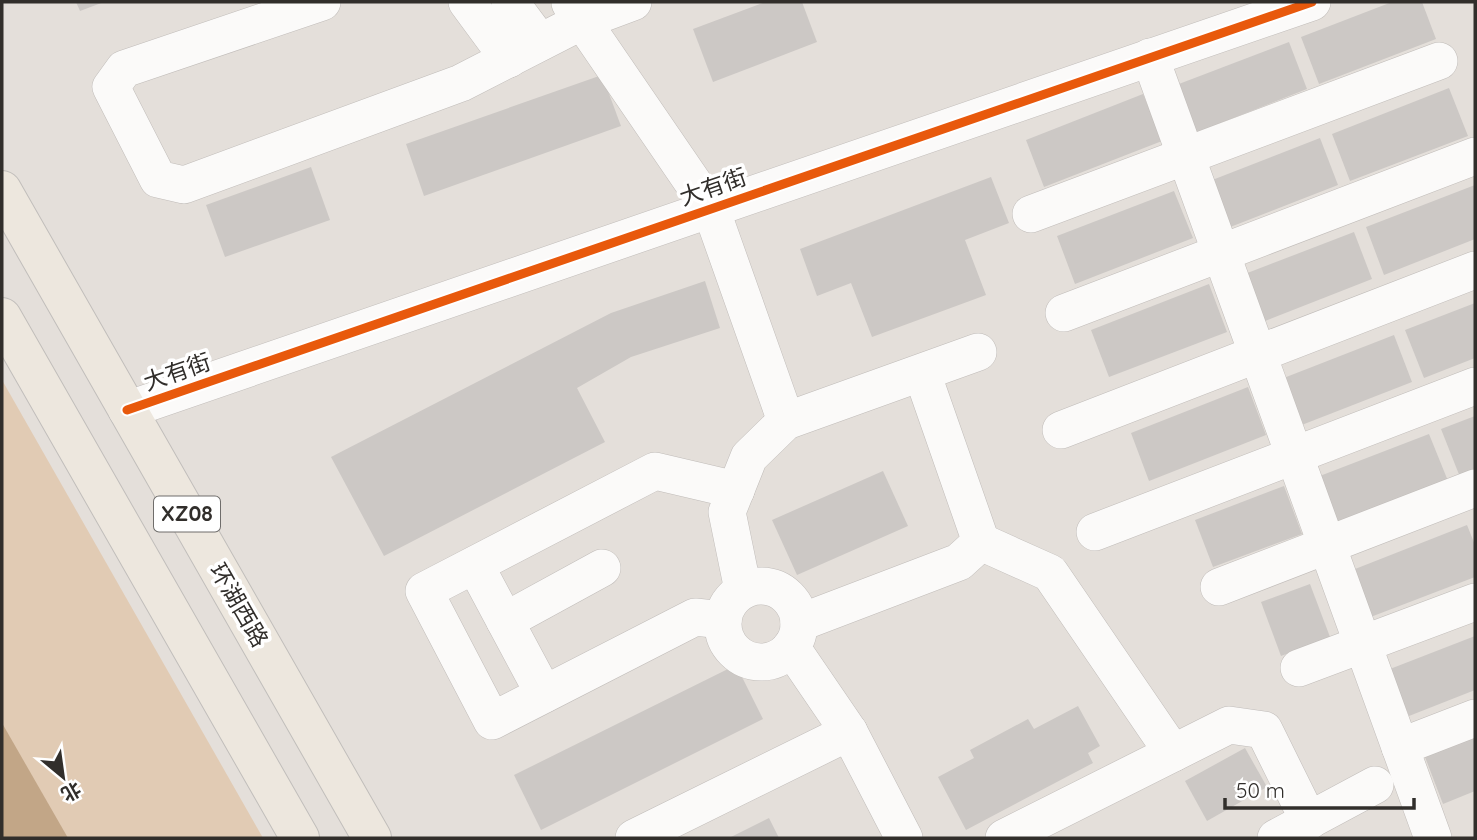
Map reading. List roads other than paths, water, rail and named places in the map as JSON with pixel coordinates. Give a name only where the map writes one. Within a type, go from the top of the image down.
[{"type":"main road","name":"环湖西路","points":[[2,190],[372,838]]},
{"type":"main road","name":"XZ08","points":[[2,317],[300,838]]},
{"type":"street","points":[[322,2],[124,69],[111,88],[158,179],[184,185],[461,83],[525,51],[575,11],[633,2]]},
{"type":"street","points":[[467,2],[525,51]]},
{"type":"street","points":[[510,2],[525,51]]},
{"type":"street","name":"大有街","points":[[127,410],[1312,2]]},
{"type":"street","points":[[575,11],[711,209],[786,421]]},
{"type":"street","points":[[1150,57],[1433,838]]},
{"type":"street","points":[[1031,214],[1438,61]]},
{"type":"street","points":[[1064,313],[1475,156]]},
{"type":"street","points":[[1061,430],[1475,270]]},
{"type":"street","points":[[978,352],[786,421],[749,457],[727,512],[733,605],[728,643],[746,659],[770,661],[795,635],[959,562],[981,542]]},
{"type":"street","points":[[922,373],[981,542],[1050,573],[1173,753]]},
{"type":"street","points":[[1095,531],[1475,386]]},
{"type":"street","points":[[736,490],[656,471],[424,591],[492,721],[695,617],[733,605],[755,586],[780,591],[796,610],[795,635],[904,838]]},
{"type":"street","points":[[1219,587],[1475,488]]},
{"type":"street","points":[[475,565],[544,694]]},
{"type":"street","points":[[505,621],[603,568]]},
{"type":"street","points":[[1299,668],[1475,602]]},
{"type":"street","points":[[1400,747],[1475,718]]},
{"type":"street","points":[[1004,838],[1228,725],[1264,730],[1309,821]]},
{"type":"street","points":[[634,838],[849,733]]},
{"type":"street","points":[[1276,838],[1375,785]]}]
